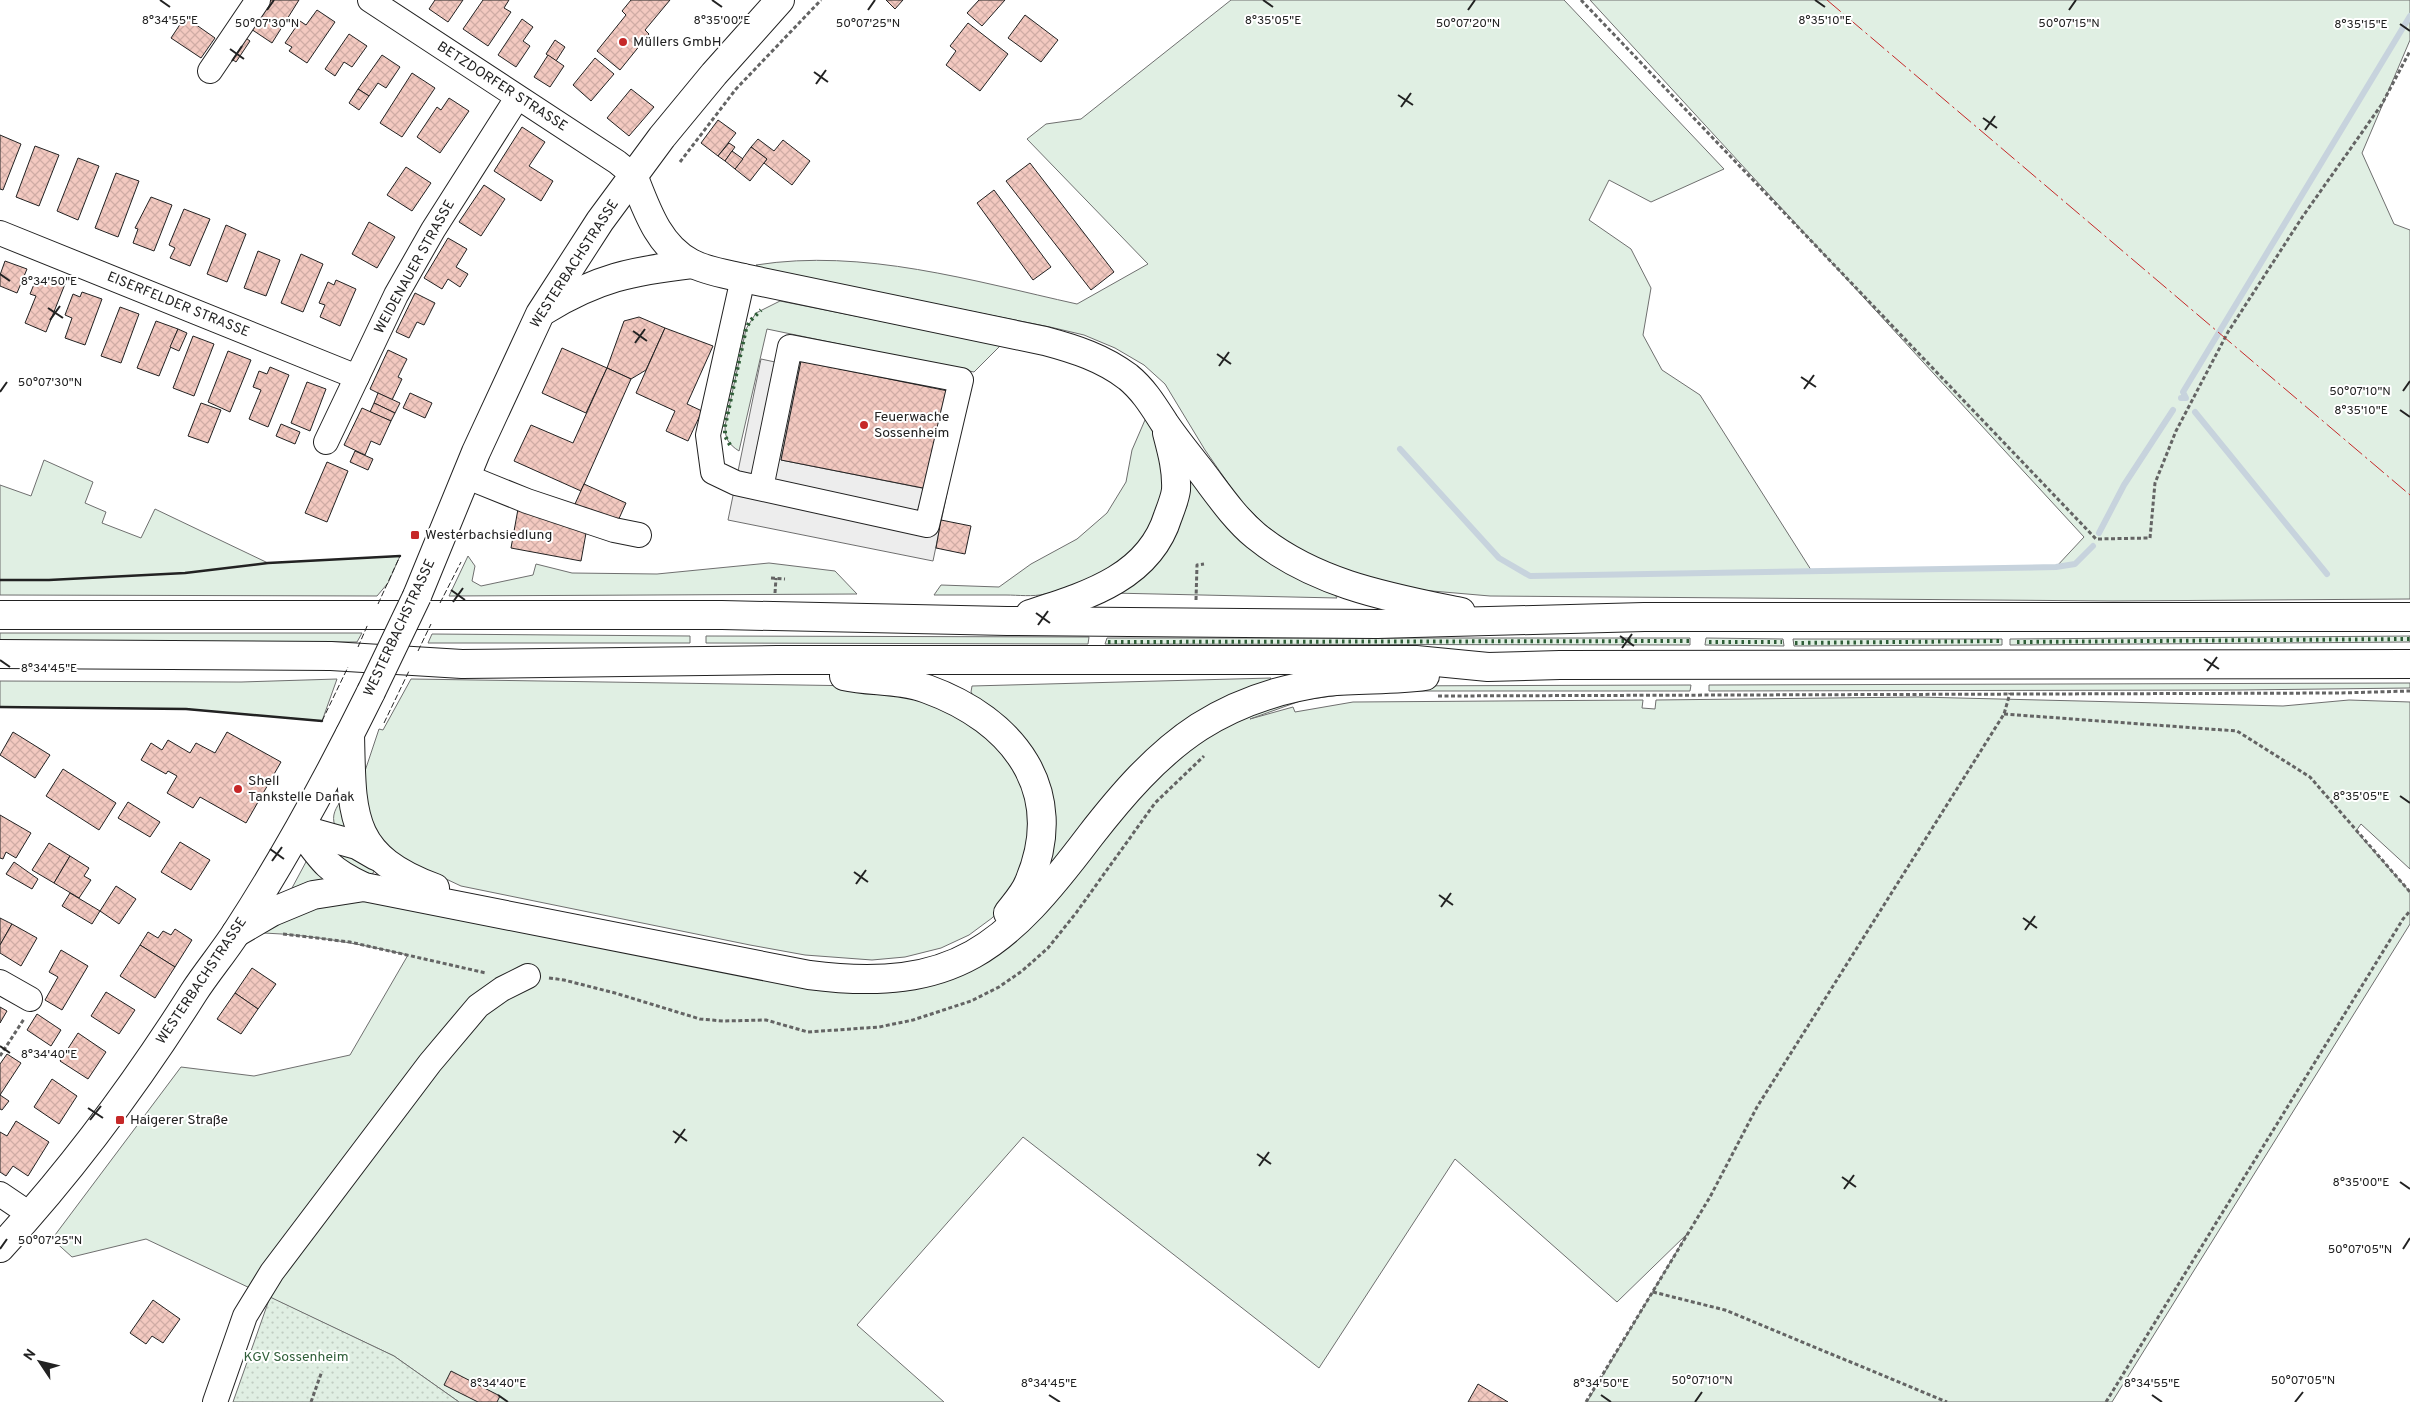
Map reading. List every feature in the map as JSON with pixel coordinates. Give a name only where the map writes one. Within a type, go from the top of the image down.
[{"type":"main road","name":"WESTERBACHSTRASSE","points":[[0,1248],[30,1215],[94,1134],[180,1016],[236,933],[300,829],[371,692],[422,585],[465,476],[540,314],[580,250],[633,175],[714,74],[780,0]]},
{"type":"main road","points":[[633,175],[644,204],[663,239],[692,264]]},
{"type":"main road","points":[[540,314],[572,293],[597,282],[625,274],[692,264],[743,278],[1045,341],[1080,351],[1106,362],[1129,378],[1146,395],[1165,424],[1232,511],[1255,535],[1283,556],[1361,590],[1504,621]]},
{"type":"main road","points":[[1007,621],[1089,595],[1118,579],[1145,557],[1164,530],[1176,492],[1175,468],[1165,424]]},
{"type":"main road","points":[[0,615],[722,615],[1007,621],[1378,624],[1644,618],[2410,617]]},
{"type":"main road","points":[[0,654],[331,656],[462,664],[777,660],[1416,660],[1488,666],[2410,664]]},
{"type":"main road","points":[[300,829],[357,845],[401,874],[434,888],[610,925],[824,965],[856,967],[909,964],[945,956],[976,941],[1006,916],[1018,900],[1029,884],[1039,853],[1042,826],[1039,797],[1030,770],[1012,742],[983,718],[957,702],[925,688],[887,680],[848,676],[777,660]]},
{"type":"main road","points":[[300,829],[328,867],[364,887],[809,975],[872,980],[922,975],[970,958],[999,939],[1024,918],[1058,879],[1112,807],[1171,748],[1208,722],[1232,709],[1278,692],[1327,682],[1415,678],[1488,666]]},
{"type":"main road","points":[[350,734],[352,795],[364,839],[376,856]]},
{"type":"main road","points":[[236,933],[272,912],[313,895],[364,887]]},
{"type":"street","points":[[210,71],[258,0]]},
{"type":"street","name":"BETZDORFER STRASSE","points":[[370,0],[617,162],[633,175]]},
{"type":"street","name":"WEIDENAUER STRASSE","points":[[326,442],[396,295],[432,230],[517,98]]},
{"type":"street","name":"EISERFELDER STRASSE","points":[[0,235],[356,377]]},
{"type":"street","points":[[743,278],[708,435],[713,472],[736,482],[761,488],[926,525],[960,380],[790,347],[761,488]]},
{"type":"street","points":[[465,476],[614,530],[639,535]]},
{"type":"street","points":[[215,1402],[245,1316],[272,1272],[430,1063],[478,1006],[502,989],[528,976]]},
{"type":"street","points":[[0,982],[30,999]]},
{"type":"street","points":[[0,1194],[30,1215]]},
{"type":"path","points":[[680,162],[736,89],[821,0]]},
{"type":"path","points":[[1581,0],[2096,539],[2150,538],[2154,483],[2176,431],[2228,332],[2303,216],[2382,104],[2410,51]]},
{"type":"path","points":[[1195,623],[1197,565],[1204,564]]},
{"type":"path","points":[[771,578],[785,578]]},
{"type":"path","points":[[1428,696],[1604,697],[1706,694],[2339,693],[2410,691]]},
{"type":"path","points":[[1586,1402],[1710,1197],[1757,1107],[2004,714],[2010,693]]},
{"type":"path","points":[[2004,714],[2237,731],[2310,777],[2410,892]]},
{"type":"path","points":[[528,976],[564,980],[700,1019],[724,1021],[766,1020],[808,1032],[879,1027],[912,1020],[971,1001],[998,988],[1022,971],[1048,948],[1076,913],[1155,802],[1208,752]]},
{"type":"path","points":[[2106,1402],[2403,919],[2410,911]]},
{"type":"path","points":[[282,934],[350,942],[493,974]]},
{"type":"path","points":[[0,1056],[24,1018],[30,999]]},
{"type":"path","points":[[1652,1292],[1725,1310],[1947,1402]]},
{"type":"path","points":[[311,1402],[322,1371]]},
{"type":"green space","points":[[1231,0],[1564,0],[1724,169],[1651,202],[1609,180],[1589,220],[1631,249],[1651,288],[1643,335],[1662,370],[1700,395],[1813,573],[2056,567],[2084,537],[1590,0],[2410,0],[2410,40],[2362,153],[2394,224],[2410,230],[2410,599],[2113,601],[1490,596],[1386,587],[1334,570],[1292,546],[1264,524],[1239,499],[1205,450],[1165,384],[1144,365],[1115,348],[1084,335],[1050,327],[764,270],[756,265],[796,261],[837,261],[877,264],[958,277],[1077,304],[1148,264],[1027,139],[1046,124],[1081,119]]},
{"type":"green space","points":[[780,301],[1001,345],[974,372],[767,329],[739,451],[728,440],[725,426],[746,329],[756,313]]},
{"type":"green space","points":[[1148,413],[1157,434],[1163,457],[1165,472],[1164,496],[1157,518],[1145,537],[1129,554],[1110,568],[1089,579],[1045,594],[1031,596],[934,595],[941,585],[999,587],[1031,564],[1077,539],[1107,513],[1126,482],[1132,450]]},
{"type":"green space","points":[[44,460],[93,482],[85,503],[106,512],[102,523],[141,538],[155,509],[268,563],[400,556],[388,583],[377,596],[0,595],[0,485],[31,496]]},
{"type":"green space","points":[[1187,468],[1333,591],[1337,598],[1111,593],[1169,542],[1187,506]]},
{"type":"green space","points":[[468,556],[475,566],[472,581],[481,586],[533,575],[536,564],[572,573],[657,574],[769,563],[835,571],[857,594],[449,596]]},
{"type":"green space","points":[[0,633],[362,633],[357,642],[0,641]]},
{"type":"green space","points":[[432,634],[690,636],[690,643],[428,643]]},
{"type":"green space","points":[[706,636],[1089,637],[1088,644],[706,643]]},
{"type":"green space","points":[[2410,636],[2410,642],[2010,645],[2010,639]]},
{"type":"green space","points":[[1107,638],[1690,638],[1690,645],[1105,644]]},
{"type":"green space","points":[[1706,638],[1783,639],[1784,646],[1705,645]]},
{"type":"green space","points":[[1793,639],[2002,639],[2002,645],[1794,646]]},
{"type":"green space","points":[[1271,678],[1266,685],[1211,708],[1048,872],[1044,869],[1053,831],[971,692],[972,686]]},
{"type":"green space","points":[[337,679],[322,721],[186,709],[0,707],[0,681],[241,682]]},
{"type":"green space","points":[[411,679],[864,686],[955,710],[1010,759],[1028,798],[1030,850],[1008,901],[992,918],[969,935],[941,948],[905,957],[872,960],[805,955],[461,886],[397,856],[373,830],[364,799],[364,774],[379,729],[383,730]]},
{"type":"green space","points":[[2410,683],[2410,688],[2240,690],[1709,691],[1709,685]]},
{"type":"green space","points":[[1691,685],[1690,691],[1369,691],[1303,700],[1250,719],[1293,707],[1295,712],[1353,702],[1643,700],[1642,708],[1655,709],[1656,700],[1918,697],[2283,706],[2349,700],[2410,702],[2410,869],[2361,824],[2356,831],[2410,892],[2410,924],[2112,1402],[1587,1402],[1687,1234],[1617,1302],[1455,1159],[1319,1368],[1023,1137],[857,1325],[944,1402],[459,1402],[394,1356],[146,1239],[72,1257],[52,1239],[181,1067],[254,1076],[350,1055],[408,955],[337,941],[264,933],[282,917],[304,906],[373,900],[816,984],[964,970],[1148,783],[1187,749],[1233,720],[1280,701],[1365,686]]},
{"type":"green space","points":[[342,799],[347,826],[344,830],[335,826],[334,818],[336,809]]},
{"type":"green space","points":[[331,852],[348,853],[375,869],[371,877]]},
{"type":"green space","points":[[307,860],[329,880],[296,891],[292,888]]},
{"type":"green space","name":"KGV Sossenheim","points":[[270,1297],[394,1356],[459,1402],[233,1402]]},
{"type":"shaded area","points":[[777,356],[801,361],[781,460],[947,493],[933,561],[728,520],[761,359],[775,362]]},
{"type":"building","points":[[270,0],[299,0],[272,43],[251,29]]},
{"type":"building","points":[[435,0],[463,0],[448,22],[429,9]]},
{"type":"building","points":[[483,0],[509,0],[504,8],[511,12],[488,46],[463,29]]},
{"type":"building","name":"Müllers GmbH","points":[[631,0],[670,0],[645,30],[649,34],[620,70],[597,51],[626,15],[622,11]]},
{"type":"building","points":[[886,0],[903,0],[895,9]]},
{"type":"building","points":[[979,0],[1005,0],[982,26],[967,13]]},
{"type":"building","points":[[317,10],[335,22],[307,63],[289,51],[292,47],[285,43],[300,21],[306,25]]},
{"type":"building","points":[[1025,15],[1058,40],[1041,62],[1008,38]]},
{"type":"building","points":[[185,17],[215,38],[201,58],[171,38]]},
{"type":"building","points":[[522,19],[533,27],[523,41],[530,46],[516,67],[498,55]]},
{"type":"building","points":[[968,23],[1008,54],[980,91],[946,65],[956,51],[950,46]]},
{"type":"building","points":[[240,34],[250,41],[236,62],[226,55]]},
{"type":"building","points":[[349,34],[367,46],[352,67],[344,62],[335,76],[325,69]]},
{"type":"building","points":[[555,40],[565,47],[556,61],[546,54]]},
{"type":"building","points":[[382,55],[400,67],[386,88],[378,83],[369,96],[358,89]]},
{"type":"building","points":[[548,55],[564,66],[550,87],[534,77]]},
{"type":"building","points":[[595,58],[614,74],[591,101],[573,85]]},
{"type":"building","points":[[412,73],[435,88],[402,137],[380,123]]},
{"type":"building","points":[[358,89],[369,96],[359,110],[349,103]]},
{"type":"building","points":[[631,89],[654,107],[629,136],[607,118]]},
{"type":"building","points":[[449,98],[469,111],[440,153],[417,137],[437,107],[441,110]]},
{"type":"building","points":[[718,120],[736,133],[718,156],[701,143]]},
{"type":"building","points":[[522,127],[545,142],[529,166],[553,181],[541,201],[494,171]]},
{"type":"building","points":[[0,135],[21,144],[3,190],[0,189]]},
{"type":"building","points":[[758,139],[774,151],[783,140],[810,161],[792,185],[764,163],[767,159],[751,147]]},
{"type":"building","points":[[729,143],[735,147],[725,161],[718,156]]},
{"type":"building","points":[[35,146],[59,155],[39,206],[16,197]]},
{"type":"building","points":[[751,147],[767,159],[750,181],[735,169]]},
{"type":"building","points":[[732,151],[743,159],[735,169],[725,161]]},
{"type":"building","points":[[78,158],[99,166],[78,220],[57,211]]},
{"type":"building","points":[[1030,163],[1114,272],[1091,290],[1006,181]]},
{"type":"building","points":[[406,167],[431,183],[412,211],[387,195]]},
{"type":"building","points":[[116,173],[139,181],[118,237],[95,228]]},
{"type":"building","points":[[484,185],[505,199],[481,236],[459,222]]},
{"type":"building","points":[[994,190],[1051,267],[1033,280],[977,203]]},
{"type":"building","points":[[151,197],[172,205],[154,251],[133,243],[138,229],[135,228]]},
{"type":"building","points":[[184,209],[210,219],[190,266],[170,258],[175,248],[169,245]]},
{"type":"building","points":[[369,222],[395,237],[377,268],[352,254]]},
{"type":"building","points":[[226,225],[246,234],[227,282],[207,274]]},
{"type":"building","points":[[448,238],[467,249],[456,267],[468,274],[460,287],[448,279],[442,289],[424,278]]},
{"type":"building","points":[[258,251],[280,260],[266,296],[244,288]]},
{"type":"building","points":[[301,254],[323,264],[303,312],[281,303]]},
{"type":"building","points":[[5,261],[27,269],[17,293],[0,286],[0,275]]},
{"type":"building","points":[[44,276],[65,284],[46,332],[25,323],[36,296],[30,294],[37,277],[43,280]]},
{"type":"building","points":[[336,280],[356,289],[340,326],[320,317],[325,305],[319,303],[328,282],[334,285]]},
{"type":"building","points":[[82,292],[102,299],[85,345],[65,338],[72,318],[65,315],[73,294],[80,297]]},
{"type":"building","points":[[415,293],[435,303],[424,325],[417,322],[409,338],[396,332]]},
{"type":"building","points":[[120,307],[139,314],[121,363],[101,356]]},
{"type":"building","points":[[639,317],[665,328],[646,370],[631,379],[607,368],[624,321]]},
{"type":"building","points":[[156,321],[178,329],[159,376],[137,368]]},
{"type":"building","points":[[665,328],[713,346],[687,404],[702,411],[688,441],[666,431],[675,411],[636,393]]},
{"type":"building","points":[[178,329],[187,333],[179,351],[170,347]]},
{"type":"building","points":[[193,336],[214,344],[194,396],[173,388]]},
{"type":"building","points":[[562,348],[607,368],[586,413],[542,393]]},
{"type":"building","points":[[388,350],[407,359],[398,377],[402,379],[392,400],[370,389]]},
{"type":"building","points":[[228,351],[251,360],[230,412],[208,402]]},
{"type":"building","name":"Feuerwache Sossenheim","points":[[801,361],[948,391],[928,489],[781,460]]},
{"type":"building","points":[[270,367],[289,375],[268,427],[249,419],[261,390],[253,387],[259,371],[267,374]]},
{"type":"building","points":[[607,368],[631,379],[581,491],[514,461],[531,425],[573,443]]},
{"type":"building","points":[[307,382],[326,389],[310,431],[291,423]]},
{"type":"building","points":[[378,393],[400,403],[395,413],[374,403]]},
{"type":"building","points":[[410,393],[432,403],[425,418],[403,408]]},
{"type":"building","points":[[201,403],[221,410],[208,443],[188,436]]},
{"type":"building","points":[[374,403],[395,413],[391,421],[370,412]]},
{"type":"building","points":[[362,408],[391,421],[380,445],[371,441],[365,455],[344,445]]},
{"type":"building","points":[[281,424],[300,432],[295,444],[276,436]]},
{"type":"building","points":[[355,451],[373,459],[368,470],[350,462]]},
{"type":"building","points":[[327,462],[348,471],[327,522],[305,513]]},
{"type":"building","points":[[584,484],[626,503],[617,523],[575,504]]},
{"type":"building","points":[[518,509],[588,522],[581,561],[511,548]]},
{"type":"building","points":[[941,520],[971,526],[965,554],[936,548]]},
{"type":"building","points":[[13,732],[50,755],[35,778],[0,755]]},
{"type":"building","points":[[227,732],[281,762],[246,823],[200,797],[193,808],[167,793],[177,776],[168,771],[166,774],[141,760],[151,743],[162,750],[168,740],[190,753],[196,743],[215,753]]},
{"type":"building","points":[[63,769],[116,803],[99,830],[46,796]]},
{"type":"building","points":[[128,802],[160,822],[150,837],[118,818]]},
{"type":"building","points":[[0,815],[31,833],[16,858],[6,852],[3,859],[0,858]]},
{"type":"building","points":[[180,842],[210,860],[191,890],[161,872]]},
{"type":"building","points":[[49,843],[70,856],[54,883],[32,870]]},
{"type":"building","points":[[70,856],[89,868],[84,876],[91,880],[79,898],[54,883]]},
{"type":"building","points":[[14,862],[38,879],[32,889],[6,874]]},
{"type":"building","points":[[116,886],[136,899],[119,924],[100,911]]},
{"type":"building","points":[[70,893],[100,911],[92,924],[62,906]]},
{"type":"building","points":[[0,918],[12,924],[0,945]]},
{"type":"building","points":[[12,924],[37,938],[21,966],[0,953],[0,945]]},
{"type":"building","points":[[175,929],[192,940],[175,967],[140,945],[148,932],[158,938],[163,931],[171,935]]},
{"type":"building","points":[[140,945],[175,967],[155,998],[120,976]]},
{"type":"building","points":[[61,950],[88,966],[62,1010],[45,1000],[58,977],[49,972]]},
{"type":"building","points":[[252,968],[276,984],[258,1009],[235,993]]},
{"type":"building","points":[[106,992],[135,1010],[119,1034],[91,1016]]},
{"type":"building","points":[[235,993],[258,1009],[241,1034],[217,1019]]},
{"type":"building","points":[[0,1007],[7,1011],[0,1023]]},
{"type":"building","points":[[37,1014],[61,1030],[51,1046],[27,1030]]},
{"type":"building","points":[[78,1033],[106,1052],[88,1079],[60,1061]]},
{"type":"building","points":[[7,1054],[21,1063],[0,1095],[0,1064]]},
{"type":"building","points":[[52,1079],[77,1096],[59,1124],[34,1107]]},
{"type":"building","points":[[0,1095],[9,1101],[2,1110],[0,1109]]},
{"type":"building","points":[[16,1121],[49,1142],[28,1176],[13,1166],[6,1176],[0,1172],[0,1132],[7,1136]]},
{"type":"building","points":[[153,1300],[180,1319],[163,1343],[152,1336],[146,1344],[130,1333]]},
{"type":"building","points":[[451,1371],[500,1396],[497,1402],[478,1402],[444,1385]]},
{"type":"building","points":[[1478,1384],[1508,1402],[1468,1402]]},
{"type":"waterway","points":[[2181,398],[2186,398],[2183,392],[2410,16]]},
{"type":"waterway","points":[[2099,533],[2124,485],[2173,410]]},
{"type":"waterway","points":[[2195,412],[2327,574]]},
{"type":"waterway","points":[[1400,449],[1499,558],[1530,576],[2056,567],[2075,564],[2093,546]]},
{"type":"hedge","points":[[730,445],[725,436],[725,426],[746,329],[750,321],[761,310]]},
{"type":"hedge","points":[[2017,642],[2410,639]]},
{"type":"hedge","points":[[1108,642],[1690,641]]},
{"type":"hedge","points":[[1795,643],[2000,641]]},
{"type":"hedge","points":[[1709,642],[1782,642]]},
{"type":"fence","points":[[378,604],[400,556]]},
{"type":"fence","points":[[440,603],[461,562]]},
{"type":"fence","points":[[358,647],[368,624]]},
{"type":"fence","points":[[418,651],[431,624]]},
{"type":"fence","points":[[322,721],[348,667]]},
{"type":"fence","points":[[384,723],[409,671]]},
{"type":"wall","points":[[0,580],[49,580],[185,573],[268,563],[400,556]]},
{"type":"wall","points":[[0,707],[186,709],[322,721]]},
{"type":"power","points":[[1827,0],[2410,495]]},
{"type":"place","name":"Müllers GmbH","points":[[623,42]]},
{"type":"place","name":"Feuerwache Sossenheim","points":[[864,425]]},
{"type":"place","name":"Westerbachsiedlung","points":[[415,535]]},
{"type":"place","name":"Shell Tankstelle Danak","points":[[238,789]]},
{"type":"place","name":"Haigerer Straße","points":[[120,1120]]}]
